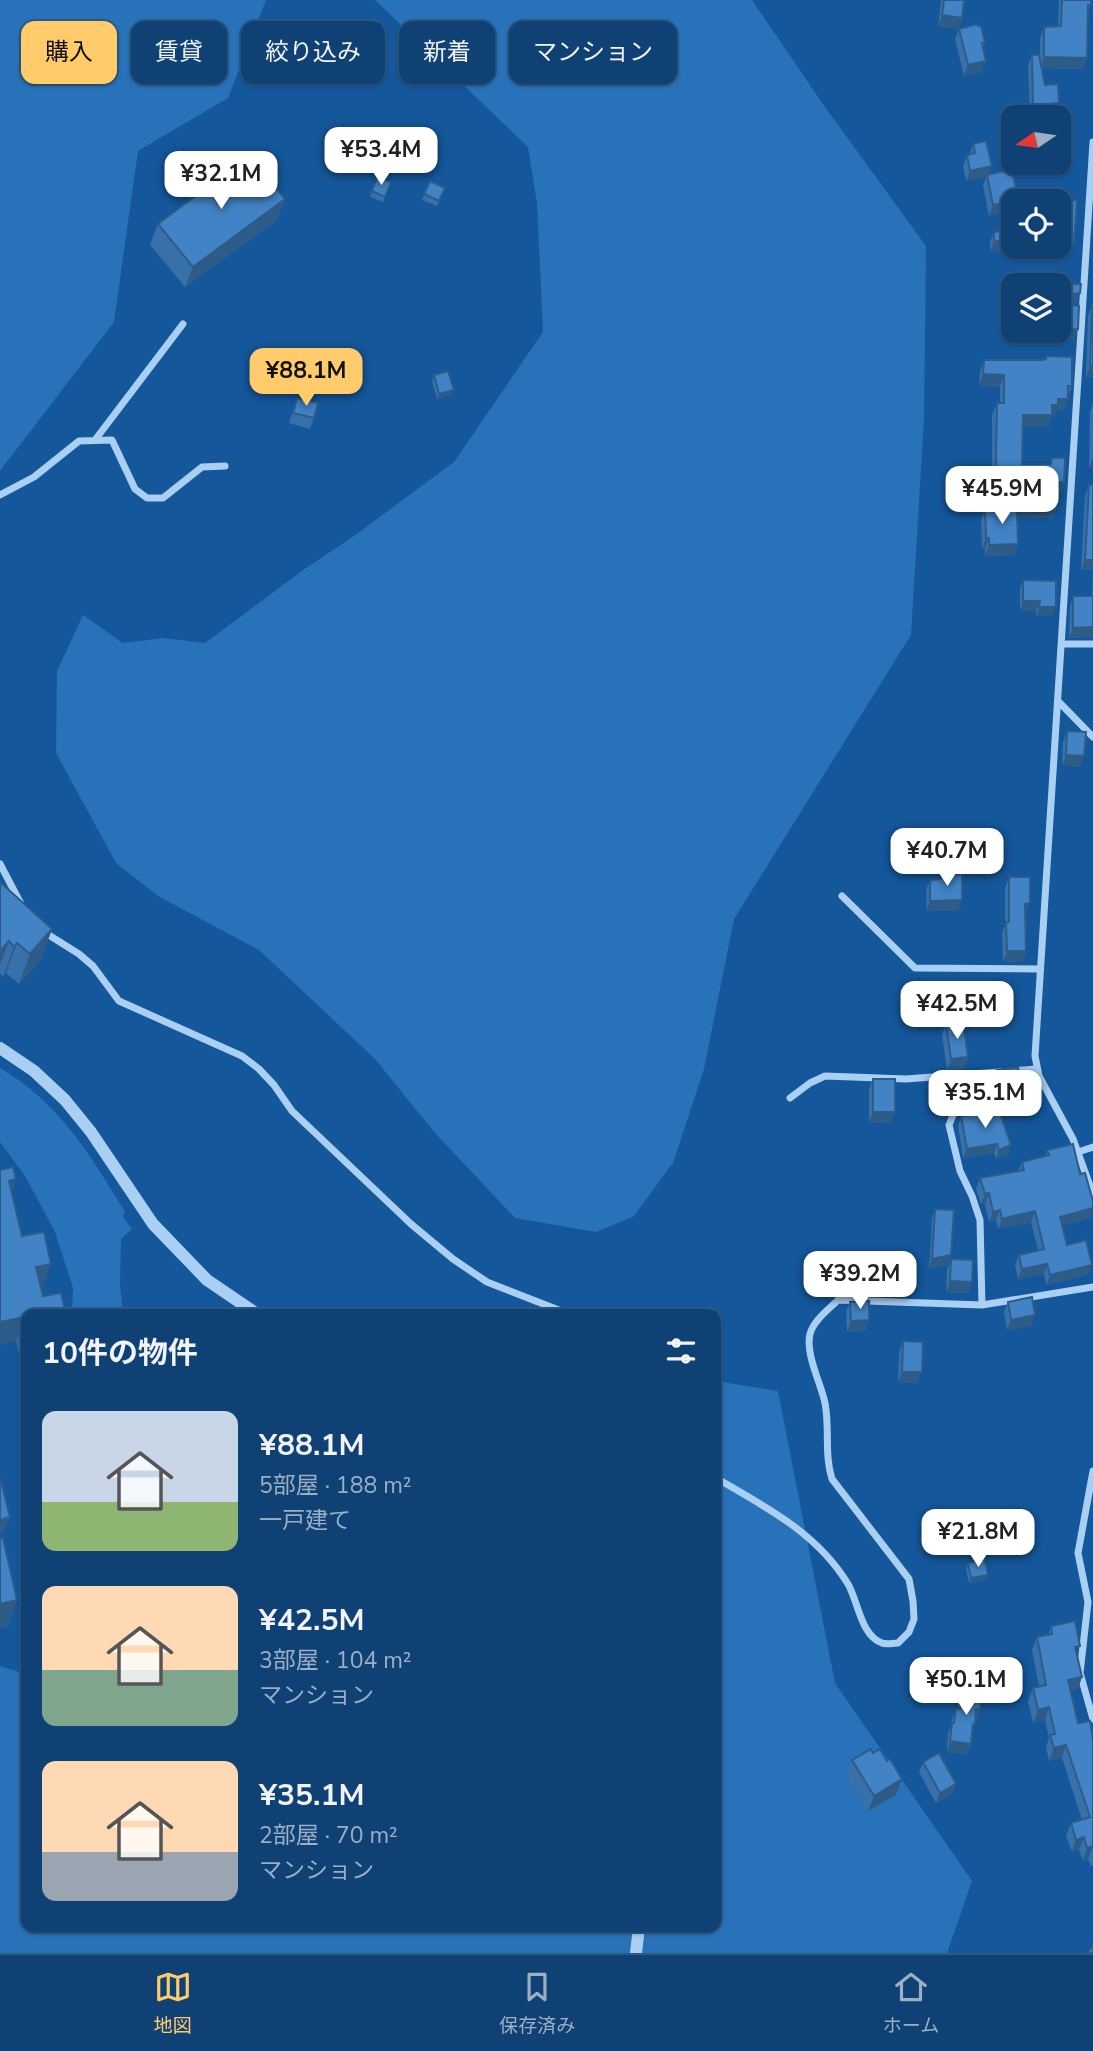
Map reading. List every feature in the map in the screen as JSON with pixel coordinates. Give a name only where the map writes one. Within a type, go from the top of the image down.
[{"type":"street","points":[[1093,142],[1035,1056],[1037,1069],[1078,1152],[1093,1194]]},
{"type":"street","points":[[95,440],[183,324]]},
{"type":"street","points":[[0,495],[34,477],[79,441],[112,440],[135,489],[147,498],[163,498],[202,467],[225,466]]},
{"type":"street","points":[[1063,644],[1093,643]]},
{"type":"street","points":[[1058,701],[1093,737]]},
{"type":"street","points":[[0,864],[26,913]]},
{"type":"street","points":[[842,896],[915,968],[1040,969]]},
{"type":"street","points":[[32,922],[93,967],[119,1001],[242,1056],[259,1069],[292,1111],[411,1224],[453,1259],[486,1282],[556,1309]]},
{"type":"street","points":[[0,1048],[34,1072],[65,1100],[91,1132],[153,1224],[207,1280],[250,1309]]},
{"type":"street","points":[[790,1098],[825,1076],[906,1079],[1037,1069]]},
{"type":"street","points":[[967,1074],[967,1096],[956,1108],[949,1125],[960,1171],[980,1220],[982,1305]]},
{"type":"street","points":[[1078,1152],[1093,1147]]},
{"type":"street","points":[[721,1481],[783,1517],[819,1545],[848,1584],[869,1635],[882,1644],[898,1643],[909,1632],[914,1619],[914,1601],[909,1578],[832,1479],[827,1464],[828,1427],[825,1403],[811,1355],[810,1334],[820,1318],[838,1300],[982,1305],[1093,1287]]},
{"type":"street","points":[[1093,1471],[1078,1553],[1088,1602],[1080,1673],[1093,1719]]},
{"type":"street","points":[[636,1953],[638,1932]]},
{"type":"shaded area","points":[[0,0],[266,0],[258,21],[241,21],[241,64],[228,98],[138,151],[114,322],[0,471]]},
{"type":"shaded area","points":[[375,0],[752,0],[825,107],[926,246],[924,419],[911,635],[734,919],[704,1069],[673,1163],[633,1217],[596,1232],[515,1218],[435,1133],[375,1059],[259,950],[158,896],[116,863],[56,753],[57,671],[83,615],[123,643],[163,638],[205,643],[454,462],[543,332],[537,203],[528,147],[462,84],[495,84],[495,21],[399,23]]},
{"type":"shaded area","points":[[0,1068],[40,1097],[57,1114],[86,1151],[125,1212],[123,1217],[132,1229],[121,1239],[122,1309],[72,1309],[73,1288],[55,1232],[25,1176],[0,1142]]},
{"type":"shaded area","points":[[721,1382],[778,1391],[835,1683],[972,1881],[947,1953],[0,1953],[0,1666],[21,1672],[21,1932],[721,1932]]},
{"type":"building","points":[[944,0],[964,0],[962,18],[942,15]]},
{"type":"building","points":[[1062,0],[1091,0],[1091,5],[1088,5],[1087,58],[1044,57],[1044,27],[1061,26]]},
{"type":"building","points":[[977,24],[981,26],[985,42],[982,43],[986,61],[968,65],[959,29]]},
{"type":"building","points":[[1032,55],[1039,55],[1045,85],[1058,84],[1059,103],[1033,105]]},
{"type":"building","points":[[986,141],[992,166],[970,171],[967,155],[975,153],[973,144]]},
{"type":"building","points":[[249,156],[285,199],[193,267],[158,224]]},
{"type":"building","points":[[1001,172],[1001,175],[1013,175],[1016,189],[1001,189],[1001,203],[993,205],[987,175]]},
{"type":"building","points":[[377,177],[391,182],[385,197],[372,191]]},
{"type":"building","points":[[430,181],[445,188],[439,201],[424,194]]},
{"type":"building","points":[[1071,200],[1077,200],[1074,244],[1071,244]]},
{"type":"building","points":[[1001,231],[1001,241],[994,241],[994,232]]},
{"type":"building","points":[[1071,284],[1081,284],[1080,293],[1071,294]]},
{"type":"building","points":[[1071,305],[1079,306],[1078,329],[1071,329]]},
{"type":"building","points":[[1092,305],[1093,366],[1090,366]]},
{"type":"building","points":[[1046,356],[1072,357],[1072,386],[1068,386],[1068,399],[1058,399],[1058,405],[1052,405],[1052,415],[1023,415],[1022,464],[1051,464],[1052,458],[1065,458],[1064,482],[1058,482],[1057,507],[1009,505],[1006,481],[998,481],[996,459],[997,403],[1004,403],[1004,375],[983,374],[984,360],[1042,360],[1046,359]]},
{"type":"building","points":[[448,371],[454,390],[439,394],[434,375]]},
{"type":"building","points":[[297,398],[318,403],[314,418],[293,413]]},
{"type":"building","points":[[1089,485],[1093,485],[1093,560],[1085,560]]},
{"type":"building","points":[[985,509],[1017,509],[1018,544],[989,545],[989,538],[986,538]]},
{"type":"building","points":[[1023,580],[1056,581],[1056,607],[1039,607],[1040,601],[1023,601]]},
{"type":"building","points":[[1073,596],[1093,596],[1093,627],[1073,628]]},
{"type":"building","points":[[1067,731],[1086,732],[1084,756],[1066,755]]},
{"type":"building","points":[[962,874],[962,900],[930,901],[930,880],[941,879],[941,875]]},
{"type":"building","points":[[1009,877],[1030,877],[1030,903],[1025,904],[1026,951],[1007,951]]},
{"type":"building","points":[[0,882],[52,929],[30,954],[17,943],[14,947],[9,941],[0,951]]},
{"type":"building","points":[[960,1022],[961,1029],[964,1028],[968,1057],[951,1059],[946,1024]]},
{"type":"building","points":[[1018,1067],[1023,1102],[1002,1105],[997,1070]]},
{"type":"building","points":[[873,1079],[895,1079],[895,1112],[873,1112]]},
{"type":"building","points":[[999,1110],[1011,1145],[999,1150],[997,1144],[967,1149],[961,1116]]},
{"type":"building","points":[[1073,1144],[1080,1174],[1085,1173],[1093,1208],[1060,1217],[1067,1245],[1086,1240],[1092,1265],[1050,1275],[1047,1264],[1022,1269],[1019,1255],[1044,1249],[1035,1211],[1002,1219],[1000,1210],[993,1212],[989,1193],[985,1194],[980,1178],[1024,1170],[1022,1162],[1049,1155],[1047,1150]]},
{"type":"building","points":[[13,1167],[16,1179],[9,1181],[22,1236],[44,1232],[51,1264],[36,1267],[43,1296],[61,1293],[65,1309],[21,1309],[21,1318],[0,1322],[0,1170]]},
{"type":"building","points":[[935,1209],[954,1210],[951,1255],[932,1259]]},
{"type":"building","points":[[951,1259],[973,1260],[972,1282],[950,1281]]},
{"type":"building","points":[[910,1266],[913,1284],[900,1287],[897,1269]]},
{"type":"building","points":[[1032,1297],[1035,1315],[1011,1320],[1008,1302]]},
{"type":"building","points":[[869,1301],[869,1320],[851,1321],[850,1302]]},
{"type":"building","points":[[903,1341],[923,1342],[922,1372],[902,1372]]},
{"type":"building","points":[[0,1477],[10,1517],[0,1520]]},
{"type":"building","points":[[0,1538],[3,1538],[17,1600],[0,1604]]},
{"type":"building","points":[[985,1560],[988,1575],[971,1578],[968,1563]]},
{"type":"building","points":[[1075,1621],[1080,1646],[1075,1647],[1082,1677],[1068,1680],[1078,1723],[1090,1721],[1093,1740],[1093,1846],[1087,1848],[1084,1837],[1076,1840],[1071,1823],[1090,1817],[1066,1745],[1054,1748],[1050,1735],[1055,1734],[1049,1707],[1038,1710],[1033,1688],[1046,1685],[1037,1637],[1052,1634],[1051,1626]]},
{"type":"building","points":[[961,1691],[982,1693],[980,1710],[976,1709],[971,1744],[950,1741],[956,1709],[960,1709]]},
{"type":"building","points":[[871,1749],[873,1753],[880,1749],[887,1761],[890,1759],[902,1779],[874,1796],[852,1760]]},
{"type":"building","points":[[939,1753],[956,1784],[940,1793],[923,1762]]}]
